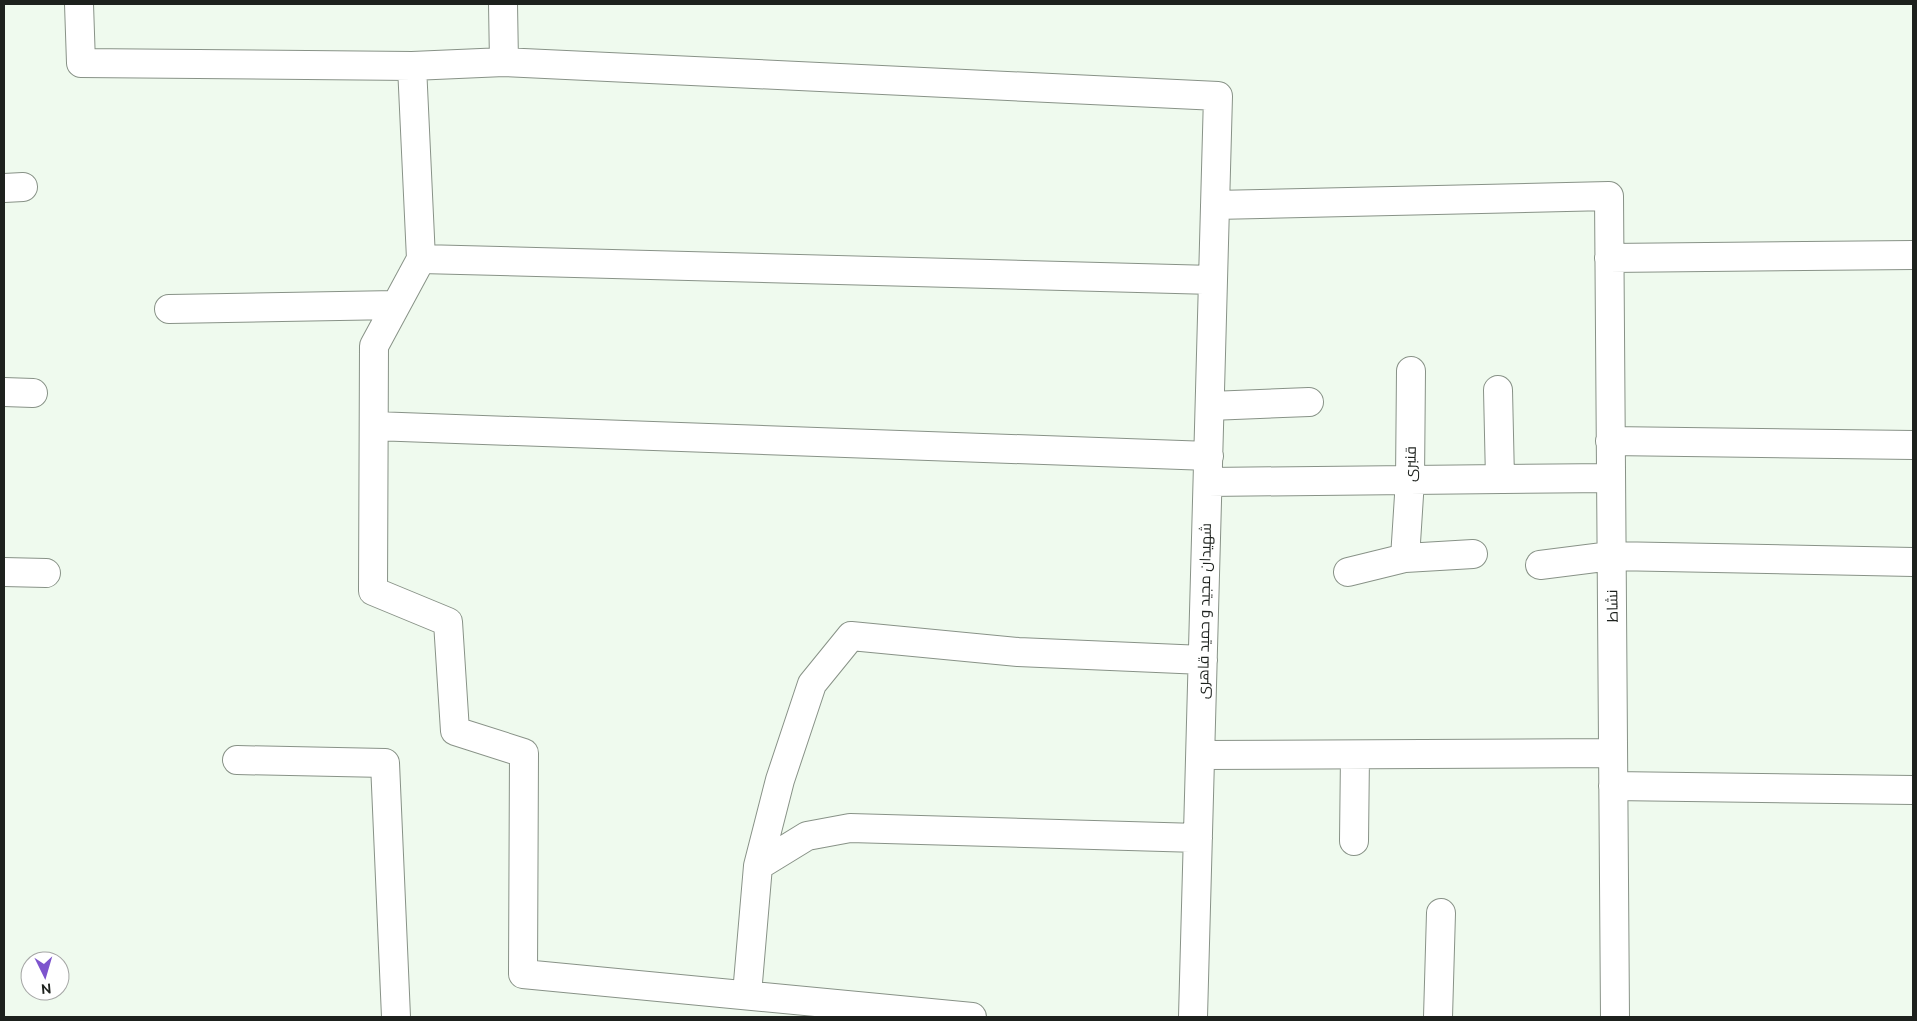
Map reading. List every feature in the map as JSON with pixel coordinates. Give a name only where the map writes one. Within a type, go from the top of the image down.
[{"type":"street","points":[[79,4],[81,63],[412,66],[504,62],[503,4]]},
{"type":"street","name":"شهیدان مجید و حمید قاهری","points":[[504,62],[1218,96],[1193,1017]]},
{"type":"street","points":[[412,66],[421,259],[374,346],[373,591],[448,622],[455,731],[524,753],[523,974],[747,994],[794,1008],[972,1017]]},
{"type":"street","name":"نشاط","points":[[1215,205],[1608,196],[1615,1017]]},
{"type":"street","points":[[1609,258],[1913,255]]},
{"type":"street","points":[[421,259],[1213,280]]},
{"type":"street","points":[[169,309],[396,305]]},
{"type":"street","name":"قنبری","points":[[1405,558],[1410,480],[1411,371]]},
{"type":"street","points":[[1498,390],[1500,479]]},
{"type":"street","points":[[4,392],[33,393]]},
{"type":"street","points":[[1210,406],[1309,402]]},
{"type":"street","points":[[374,426],[1209,456]]},
{"type":"street","points":[[1610,441],[1913,445]]},
{"type":"street","points":[[1208,482],[1611,478]]},
{"type":"street","points":[[1348,572],[1405,558],[1473,554]]},
{"type":"street","points":[[1540,565],[1611,556],[1913,562]]},
{"type":"street","points":[[4,572],[46,573]]},
{"type":"street","points":[[747,994],[758,866],[780,780],[812,684],[851,636],[1018,652],[1203,660]]},
{"type":"street","points":[[1201,755],[1613,753]]},
{"type":"street","points":[[1354,841],[1355,755]]},
{"type":"street","points":[[237,760],[385,763],[396,1017]]},
{"type":"street","points":[[1613,786],[1913,790]]},
{"type":"street","points":[[758,866],[806,836],[850,828],[1198,838]]},
{"type":"street","points":[[1438,1017],[1441,913]]}]
